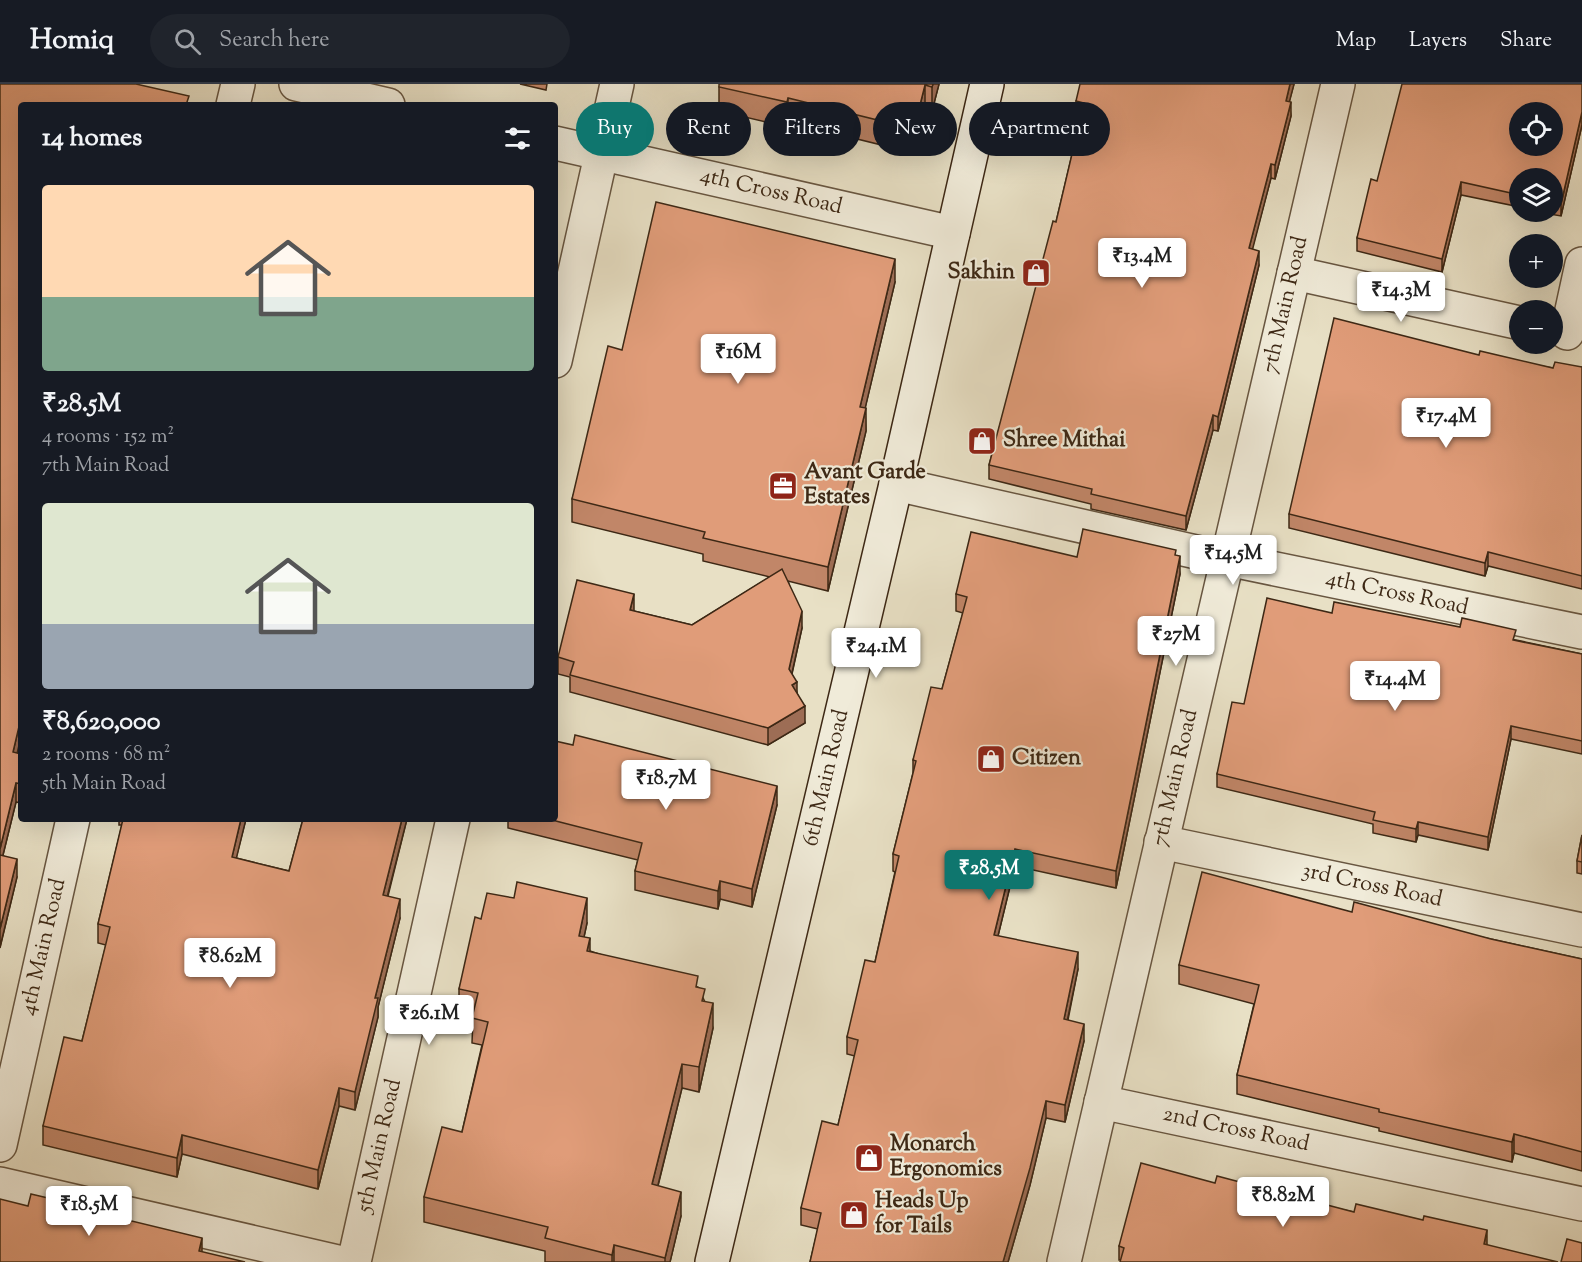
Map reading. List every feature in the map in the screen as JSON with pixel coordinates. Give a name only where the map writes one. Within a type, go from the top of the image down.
[{"type":"street","points":[[234,102],[238,84]]},
{"type":"street","points":[[296,84],[375,102]]},
{"type":"street","points":[[613,102],[617,84]]},
{"type":"street","name":"6th Main Road","points":[[712,1262],[896,484],[987,84]]},
{"type":"street","name":"7th Main Road","points":[[1064,1262],[1338,84]]},
{"type":"street","name":"4th Cross Road","points":[[558,143],[576,147]]},
{"type":"street","points":[[558,347],[600,156]]},
{"type":"street","name":"4th Cross Road","points":[[614,156],[953,233]]},
{"type":"street","points":[[1567,333],[1582,264]]},
{"type":"street","points":[[1294,273],[1509,321]]},
{"type":"street","name":"4th Cross Road","points":[[896,484],[1227,559],[1582,632]]},
{"type":"street","name":"4th Main Road","points":[[0,1145],[72,822]]},
{"type":"street","name":"5th Main Road","points":[[354,1262],[452,822]]},
{"type":"street","name":"3rd Cross Road","points":[[1161,842],[1582,930]]},
{"type":"street","name":"2nd Cross Road","points":[[1101,1102],[1582,1204]]},
{"type":"street","points":[[0,1184],[339,1262]]},
{"type":"building","points":[[0,84],[136,84],[189,96],[187,102],[18,102],[18,731],[13,752],[18,753],[18,783],[16,783],[0,849]]},
{"type":"building","points":[[719,84],[933,84],[932,87],[925,85],[921,102],[873,102],[873,119],[861,116],[861,102],[804,102],[788,98],[787,102],[719,87]]},
{"type":"building","points":[[1080,84],[1290,84],[1286,101],[1291,102],[1275,165],[1271,164],[1249,248],[1259,251],[1218,417],[1213,415],[1186,516],[1091,494],[1092,489],[989,465],[1053,221],[1056,222],[1072,156],[1110,156],[1110,102],[1076,101]]},
{"type":"building","points":[[1402,84],[1582,84],[1582,112],[1563,195],[1563,168],[1509,168],[1509,193],[1461,182],[1442,259],[1357,238],[1371,179],[1377,181]]},
{"type":"building","points":[[656,202],[895,259],[860,407],[866,408],[828,567],[703,538],[705,532],[572,499],[608,346],[622,350]]},
{"type":"building","points":[[1334,318],[1479,355],[1480,351],[1553,368],[1555,362],[1582,367],[1582,576],[1488,552],[1485,563],[1289,514]]},
{"type":"building","points":[[1083,529],[1176,550],[1175,555],[1180,556],[1116,871],[1015,849],[994,935],[1078,952],[1064,1019],[1084,1024],[1065,1105],[1046,1101],[1030,1168],[1003,1262],[810,1262],[821,1213],[801,1208],[822,1121],[838,1125],[858,1040],[847,1037],[865,960],[875,962],[899,856],[893,854],[931,687],[942,689],[967,597],[956,594],[971,532],[1077,557]]},
{"type":"building","points":[[782,569],[802,611],[789,669],[797,682],[792,685],[805,706],[768,728],[570,675],[574,662],[558,657],[577,580],[634,594],[630,610],[692,625]]},
{"type":"building","points":[[1267,598],[1332,613],[1334,602],[1460,627],[1462,618],[1516,630],[1513,640],[1582,654],[1582,741],[1511,726],[1488,837],[1418,822],[1416,829],[1373,820],[1375,812],[1217,774],[1232,702],[1244,704]]},
{"type":"building","points":[[575,735],[777,786],[752,889],[720,881],[718,891],[635,871],[642,843],[558,822],[558,742],[573,745]]},
{"type":"building","points":[[122,822],[240,822],[232,857],[289,871],[302,822],[401,822],[383,895],[400,899],[375,998],[378,998],[355,1092],[339,1088],[318,1170],[182,1135],[177,1158],[43,1126],[64,1037],[82,1041],[110,927],[98,924]]},
{"type":"building","points":[[1582,835],[1582,862],[1577,861]]},
{"type":"building","points":[[0,855],[17,859],[0,929]]},
{"type":"building","points":[[1202,872],[1352,912],[1354,902],[1491,939],[1582,959],[1582,1152],[1514,1134],[1512,1142],[1379,1112],[1379,1109],[1237,1075],[1259,985],[1179,965]]},
{"type":"building","points":[[517,882],[587,898],[579,936],[590,938],[587,951],[698,976],[696,987],[705,989],[702,1001],[713,1003],[699,1067],[682,1064],[652,1184],[681,1192],[665,1258],[614,1245],[612,1255],[545,1238],[548,1227],[424,1197],[442,1127],[462,1132],[488,1022],[472,1018],[478,993],[459,989],[475,917],[481,919],[487,893],[514,898]]},
{"type":"building","points":[[1141,1163],[1215,1183],[1217,1176],[1354,1212],[1356,1204],[1423,1220],[1424,1216],[1487,1230],[1484,1244],[1558,1262],[1120,1262],[1124,1248],[1119,1246]]},
{"type":"building","points":[[31,1194],[116,1214],[115,1217],[202,1238],[199,1251],[245,1262],[0,1262],[0,1199],[28,1206]]},
{"type":"building","points":[[1567,1239],[1582,1243],[1582,1262],[1561,1262]]},
{"type":"place","name":"Sakhin","points":[[1036,273]]},
{"type":"place","name":"Shree Mithai","points":[[982,441]]},
{"type":"place","name":"Avant Garde Estates","points":[[783,486]]},
{"type":"place","name":"Citizen","points":[[991,759]]},
{"type":"place","name":"Monarch Ergonomics","points":[[869,1158]]},
{"type":"place","name":"Heads Up for Tails","points":[[854,1215]]}]
